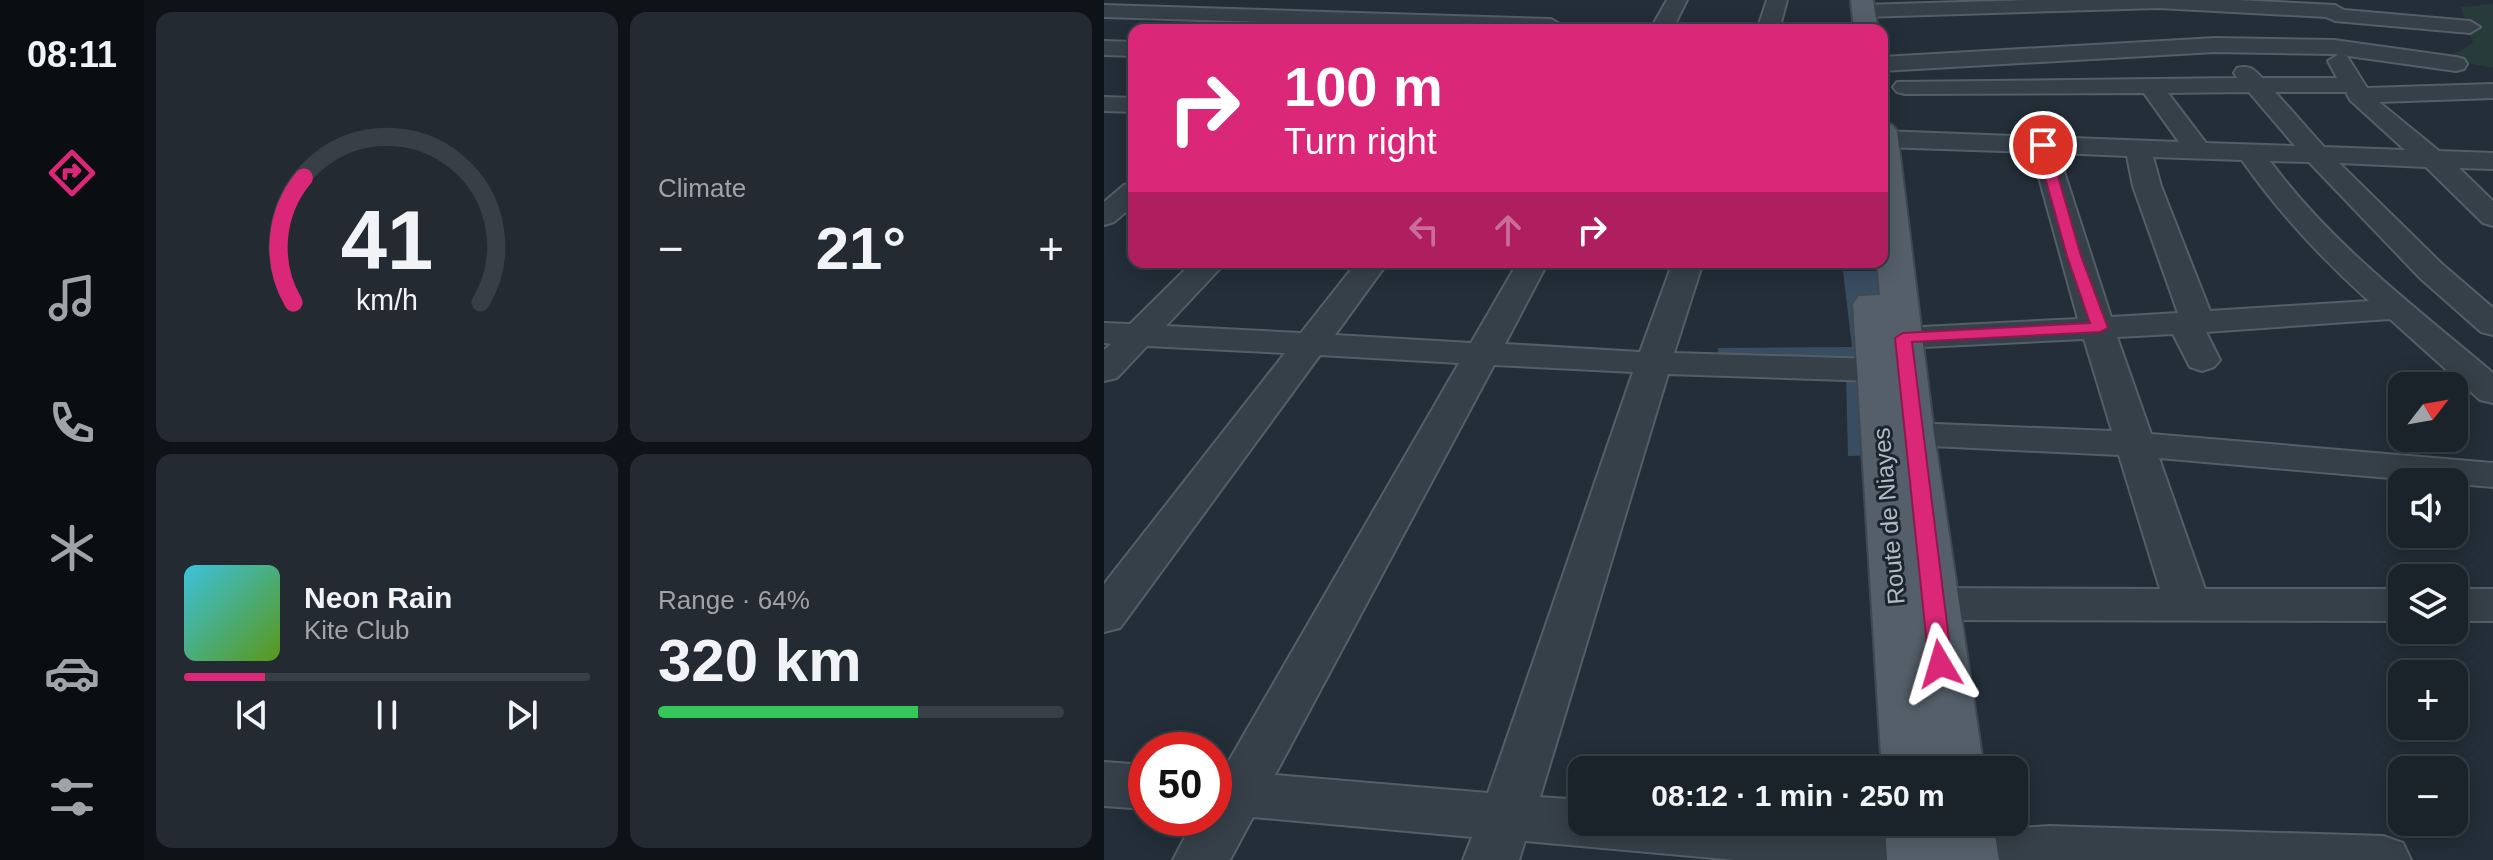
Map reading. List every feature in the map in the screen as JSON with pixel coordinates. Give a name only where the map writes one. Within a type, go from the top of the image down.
[{"type":"main road","name":"Route de Niayes","points":[[1870,268],[1889,354],[1912,434],[1952,756]]},
{"type":"main road","name":"Route de Niayes","points":[[1886,268],[1889,354],[1883,434],[1911,756]]},
{"type":"street","points":[[1130,12],[1150,0]]},
{"type":"street","points":[[1229,24],[1264,0]]},
{"type":"street","points":[[1338,18],[1361,0]]},
{"type":"street","points":[[1433,21],[1454,0]]},
{"type":"street","points":[[1664,24],[1677,0]]},
{"type":"street","points":[[1770,24],[1777,0]]},
{"type":"street","points":[[2159,2],[2215,45],[2256,83],[2312,153],[2431,271],[2493,325]]},
{"type":"street","points":[[1859,10],[1993,4],[2159,2],[2333,9],[2470,27]]},
{"type":"street","points":[[1993,4],[2036,56]]},
{"type":"street","points":[[2333,9],[2334,47],[2354,90],[2493,217]]},
{"type":"street","points":[[1104,11],[1553,23]]},
{"type":"street","points":[[1888,64],[2215,45],[2334,47],[2456,64]]},
{"type":"street","points":[[1104,48],[1128,49]]},
{"type":"street","points":[[1888,87],[2256,83],[2354,90],[2493,91]]},
{"type":"street","points":[[2151,86],[2198,150]]},
{"type":"street","points":[[1888,136],[2493,161]]},
{"type":"street","points":[[2043,145],[2074,256],[2100,328],[2188,606]]},
{"type":"street","points":[[2138,148],[2202,360]]},
{"type":"street","points":[[2250,152],[2333,253],[2493,392]]},
{"type":"street","points":[[1104,216],[1128,196]]},
{"type":"street","points":[[1104,370],[1205,268]]},
{"type":"street","points":[[1104,616],[1368,268]]},
{"type":"street","points":[[1232,783],[1530,268]]},
{"type":"street","points":[[1498,839],[1539,724],[1605,506],[1686,268]]},
{"type":"street","points":[[1104,333],[1654,363],[1889,354],[2100,328],[2397,309]]},
{"type":"street","points":[[1912,434],[2136,444],[2493,475]]},
{"type":"street","points":[[1933,604],[2388,605]]},
{"type":"street","points":[[2468,605],[2493,605]]},
{"type":"street","points":[[1104,784],[1128,786]]},
{"type":"street","points":[[1232,794],[1498,839],[1942,845],[2383,860]]},
{"type":"street","points":[[1201,860],[1210,836]]},
{"type":"green space","points":[[2493,4],[2493,68],[2445,59],[2473,43],[2461,7]]},
{"type":"water","points":[[1843,271],[1905,271],[1924,454],[1848,456],[1846,376],[1720,367],[1718,348],[1852,347]]},
{"type":"route","points":[[1940,664],[1903,338],[2100,328],[2074,256],[2043,145]]}]
